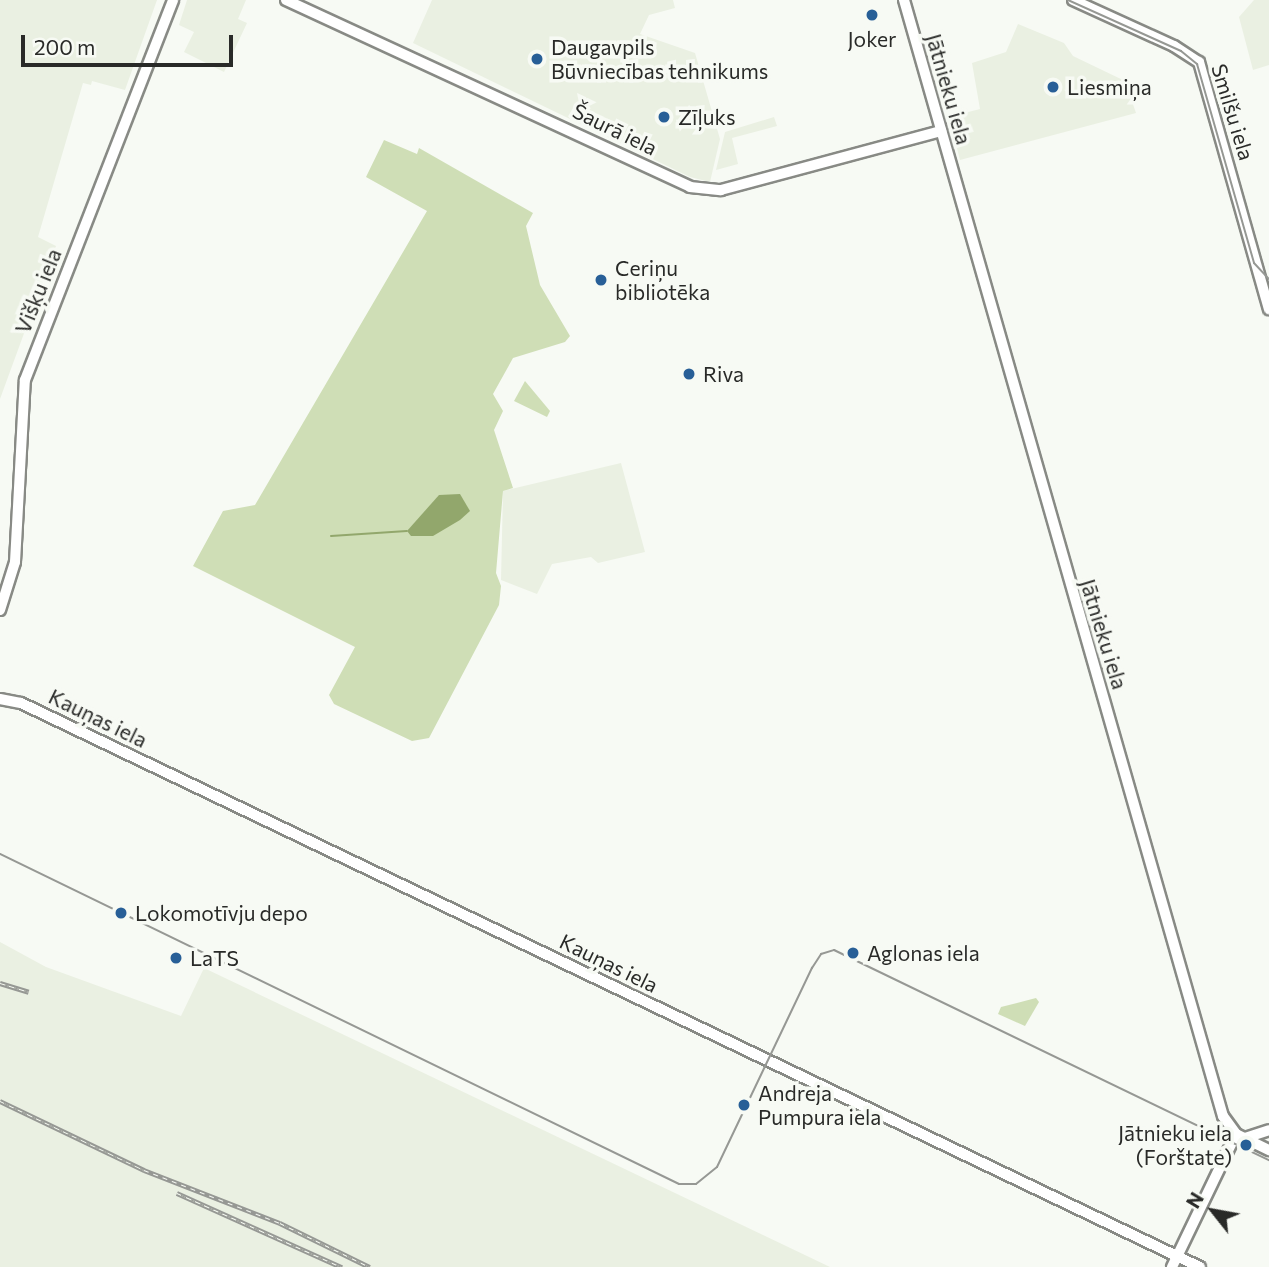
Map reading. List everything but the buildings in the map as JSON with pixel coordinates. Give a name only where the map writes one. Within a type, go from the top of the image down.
[{"type":"street","name":"Višķu iela","points":[[0,610],[16,559],[25,380],[173,0]]},
{"type":"street","name":"Šaurā iela","points":[[286,0],[690,187],[721,190],[941,131]]},
{"type":"street","name":"Jātnieku iela","points":[[904,0],[1223,1116],[1241,1136]]},
{"type":"street","name":"Smilšu iela","points":[[1073,0],[1199,62],[1265,279],[1269,309]]},
{"type":"street","name":"Kauņas iela","points":[[0,699],[22,703],[1200,1267]]},
{"type":"street","points":[[1172,1267],[1241,1136],[1269,1130]]},
{"type":"street","points":[[1241,1136],[1269,1150]]},
{"type":"shaded area","points":[[0,0],[157,0],[125,90],[92,81],[91,85],[83,83],[38,237],[56,246],[0,399]]},
{"type":"shaded area","points":[[187,0],[246,0],[238,19],[247,23],[224,72],[184,52],[194,32],[179,25]]},
{"type":"shaded area","name":"Daugavpils Būvniecības tehnikums","points":[[432,0],[673,0],[675,8],[649,15],[640,34],[695,53],[720,139],[710,182],[690,177],[413,43]]},
{"type":"shaded area","points":[[1254,0],[1269,0],[1269,65],[1253,70],[1239,17]]},
{"type":"shaded area","name":"Liesmiņa","points":[[1018,24],[1064,43],[1073,56],[1125,81],[1136,113],[960,160],[949,117],[980,109],[972,63],[1006,52]]},
{"type":"shaded area","points":[[774,117],[777,126],[732,138],[738,164],[716,170],[725,132]]},
{"type":"shaded area","points":[[384,140],[417,154],[419,148],[533,213],[526,226],[540,285],[570,336],[565,342],[513,358],[493,394],[503,411],[494,430],[513,488],[503,491],[496,573],[501,586],[499,605],[429,738],[412,741],[334,704],[329,695],[355,647],[193,566],[223,511],[255,505],[427,211],[366,177]]},
{"type":"shaded area","points":[[525,381],[550,411],[547,417],[514,401]]},
{"type":"shaded area","points":[[621,463],[645,552],[598,563],[591,557],[552,564],[537,594],[501,580],[503,491]]},
{"type":"shaded area","points":[[460,494],[470,511],[460,520],[433,536],[411,536],[407,531],[439,495]]},
{"type":"shaded area","points":[[0,942],[46,967],[181,1016],[204,968],[830,1267],[0,1267]]},
{"type":"shaded area","points":[[1036,998],[1039,1002],[1025,1026],[998,1014],[1001,1007]]},
{"type":"waterway","points":[[331,536],[407,531]]},
{"type":"tram line","points":[[1068,0],[1181,51],[1197,64],[1254,263],[1269,279]]},
{"type":"tram line","points":[[0,854],[679,1184],[696,1184],[717,1167],[812,968],[821,954],[834,950],[1269,1160]]},
{"type":"railway","points":[[0,983],[29,992]]},
{"type":"railway","points":[[0,1101],[144,1170],[280,1223],[370,1267]]},
{"type":"railway","points":[[177,1193],[342,1267]]},
{"type":"place","name":"Joker","points":[[872,15]]},
{"type":"place","name":"Daugavpils Būvniecības tehnikums","points":[[537,59]]},
{"type":"place","name":"Liesmiņa","points":[[1053,87]]},
{"type":"place","name":"Zīļuks","points":[[664,117]]},
{"type":"place","name":"Ceriņu bibliotēka","points":[[601,280]]},
{"type":"place","name":"Riva","points":[[689,374]]},
{"type":"place","name":"Lokomotīvju depo","points":[[121,913]]},
{"type":"place","name":"Aglonas iela","points":[[853,953]]},
{"type":"place","name":"LaTS","points":[[176,958]]},
{"type":"place","name":"Andreja Pumpura iela","points":[[744,1105]]},
{"type":"place","name":"Jātnieku iela (Forštate)","points":[[1246,1145]]}]
